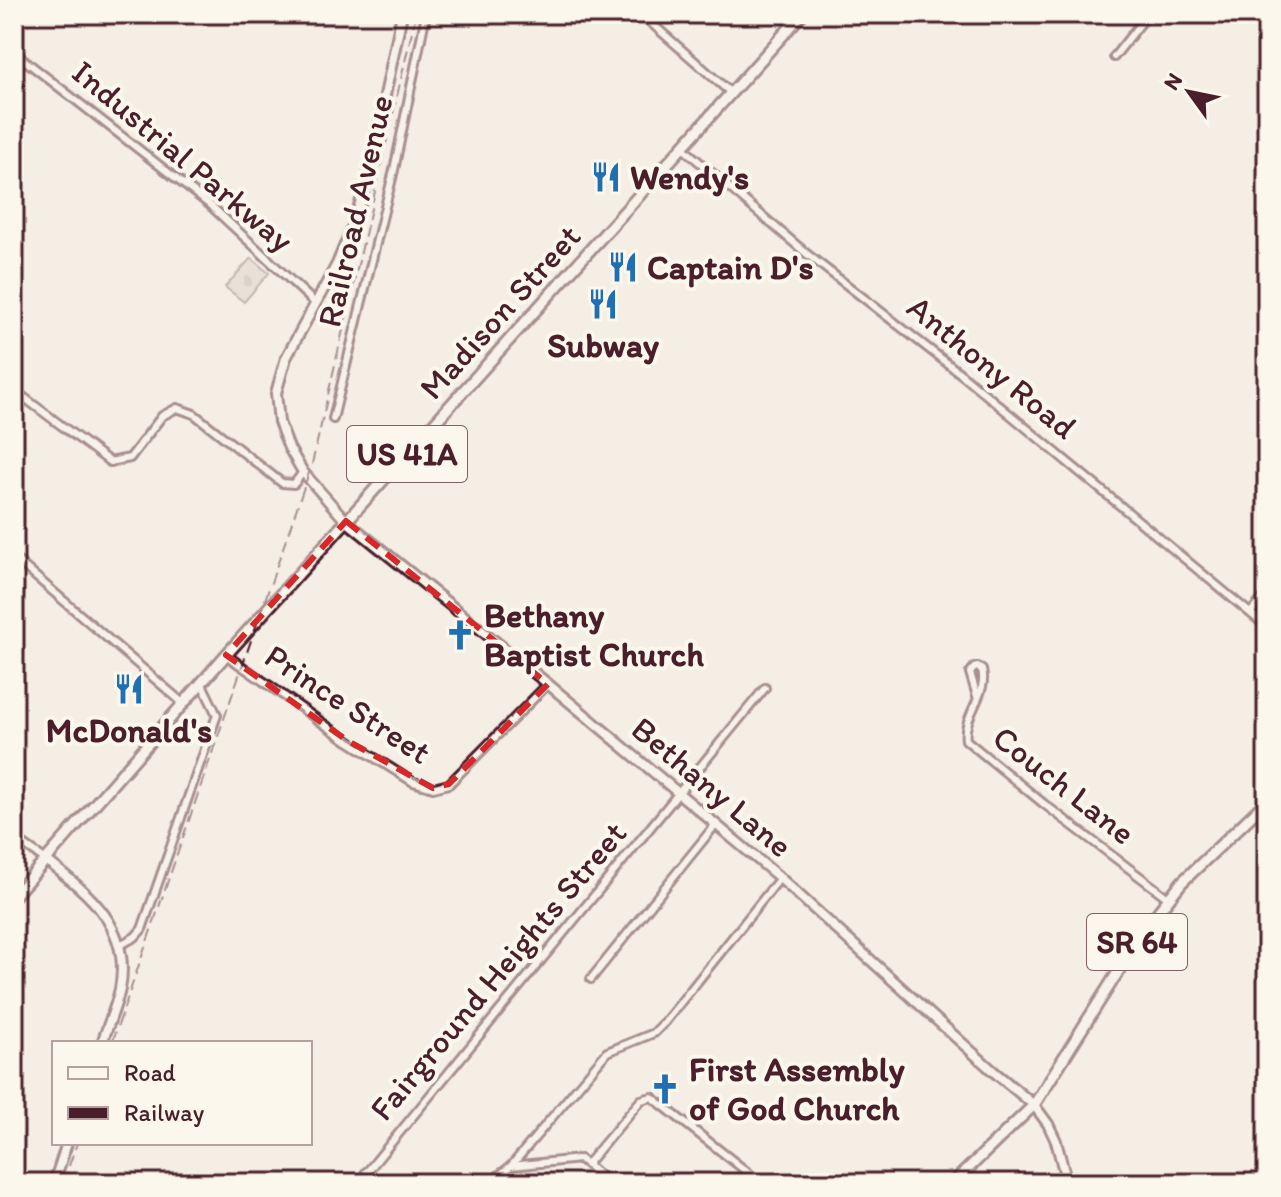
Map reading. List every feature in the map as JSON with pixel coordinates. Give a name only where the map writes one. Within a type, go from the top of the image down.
[{"type":"main road","name":"Madison Street","points":[[14,896],[226,655],[802,14]]},
{"type":"main road","name":"SR 64","points":[[953,1183],[1034,1105],[1147,926],[1168,898],[1267,801]]},
{"type":"street","name":"Bethany Lane","points":[[402,14],[368,177],[354,223],[337,264],[286,358],[276,393],[279,422],[289,448],[303,472],[346,521],[548,684],[780,878],[1034,1105],[1056,1141],[1067,1183]]},
{"type":"street","name":"Railroad Avenue","points":[[333,419],[394,170],[426,14]]},
{"type":"street","points":[[641,14],[731,93]]},
{"type":"street","points":[[1114,57],[1148,14]]},
{"type":"street","name":"Industrial Parkway","points":[[14,52],[173,174],[316,304]]},
{"type":"street","name":"Anthony Road","points":[[683,148],[807,254],[961,374],[1267,627]]},
{"type":"street","points":[[14,390],[110,462],[130,458],[162,416],[177,408],[194,414],[282,483],[294,484],[303,472]]},
{"type":"street","points":[[14,558],[184,704]]},
{"type":"street","points":[[1251,612],[1267,594]]},
{"type":"street","name":"Prince Street","points":[[226,655],[348,741],[413,782],[433,788],[449,784],[548,684]]},
{"type":"street","points":[[120,945],[142,929],[217,715],[202,684]]},
{"type":"street","name":"Fairground Heights Street","points":[[358,1183],[765,688]]},
{"type":"street","name":"Couch Lane","points":[[977,696],[965,727],[966,740],[1168,898]]},
{"type":"street","points":[[591,979],[716,824]]},
{"type":"street","points":[[14,838],[46,860],[96,903],[114,927],[120,945],[122,974],[103,1041]]},
{"type":"street","points":[[489,1183],[511,1166],[607,1052],[654,1033],[665,1022],[780,878]]},
{"type":"street","points":[[587,1164],[641,1100],[652,1097],[761,1183]]},
{"type":"street","points":[[54,1183],[66,1145]]},
{"type":"street","points":[[511,1166],[580,1159],[609,1183]]},
{"type":"street","points":[[366,1172],[381,1183]]},
{"type":"highlighted area","points":[[346,521],[548,684],[449,784],[433,788],[348,741],[226,655]]},
{"type":"green space","points":[[251,258],[269,273],[244,302],[225,287]]},
{"type":"railway","points":[[113,1041],[312,464],[416,14]]},
{"type":"railway","points":[[63,1183],[76,1145]]},
{"type":"place","name":"Wendy's","points":[[606,177]]},
{"type":"place","name":"Captain D's","points":[[623,267]]},
{"type":"place","name":"Subway","points":[[603,304]]},
{"type":"place","name":"Bethany Baptist Church","points":[[460,635]]},
{"type":"place","name":"McDonald's","points":[[129,689]]},
{"type":"place","name":"First Assembly of God Church","points":[[665,1089]]}]
